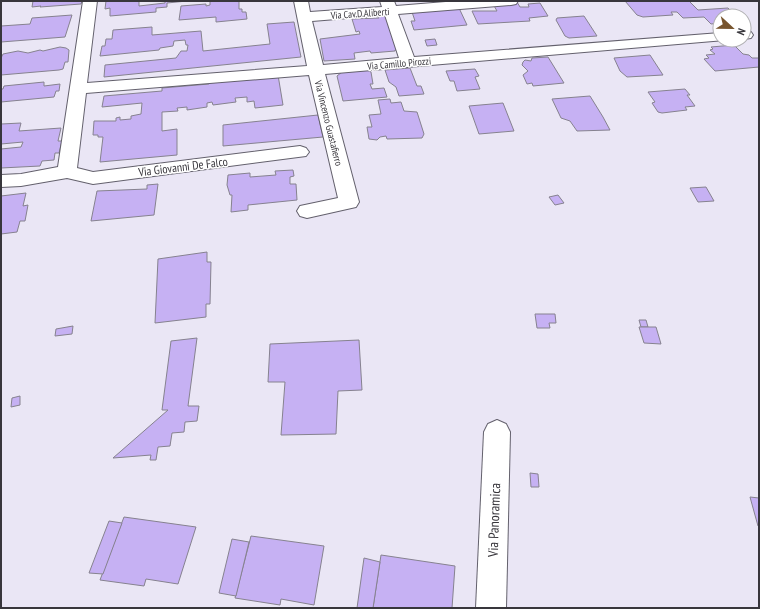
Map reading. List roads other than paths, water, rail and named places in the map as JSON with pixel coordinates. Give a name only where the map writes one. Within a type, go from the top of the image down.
[{"type":"street","points":[[68,172],[90,1]]},
{"type":"street","name":"Via Vincenzo Guastafierro","points":[[301,1],[316,70],[350,202],[307,211]]},
{"type":"street","name":"Via Cav.D.Aliberti","points":[[304,17],[388,6],[510,1]]},
{"type":"street","points":[[388,6],[408,62]]},
{"type":"street","name":"Via Camillo Pirozzi","points":[[78,89],[712,38]]},
{"type":"street","name":"Via Giovanni De Falco","points":[[1,181],[21,180],[68,172],[93,178],[300,152]]},
{"type":"street","name":"Via Panoramica","points":[[491,608],[497,432]]}]
